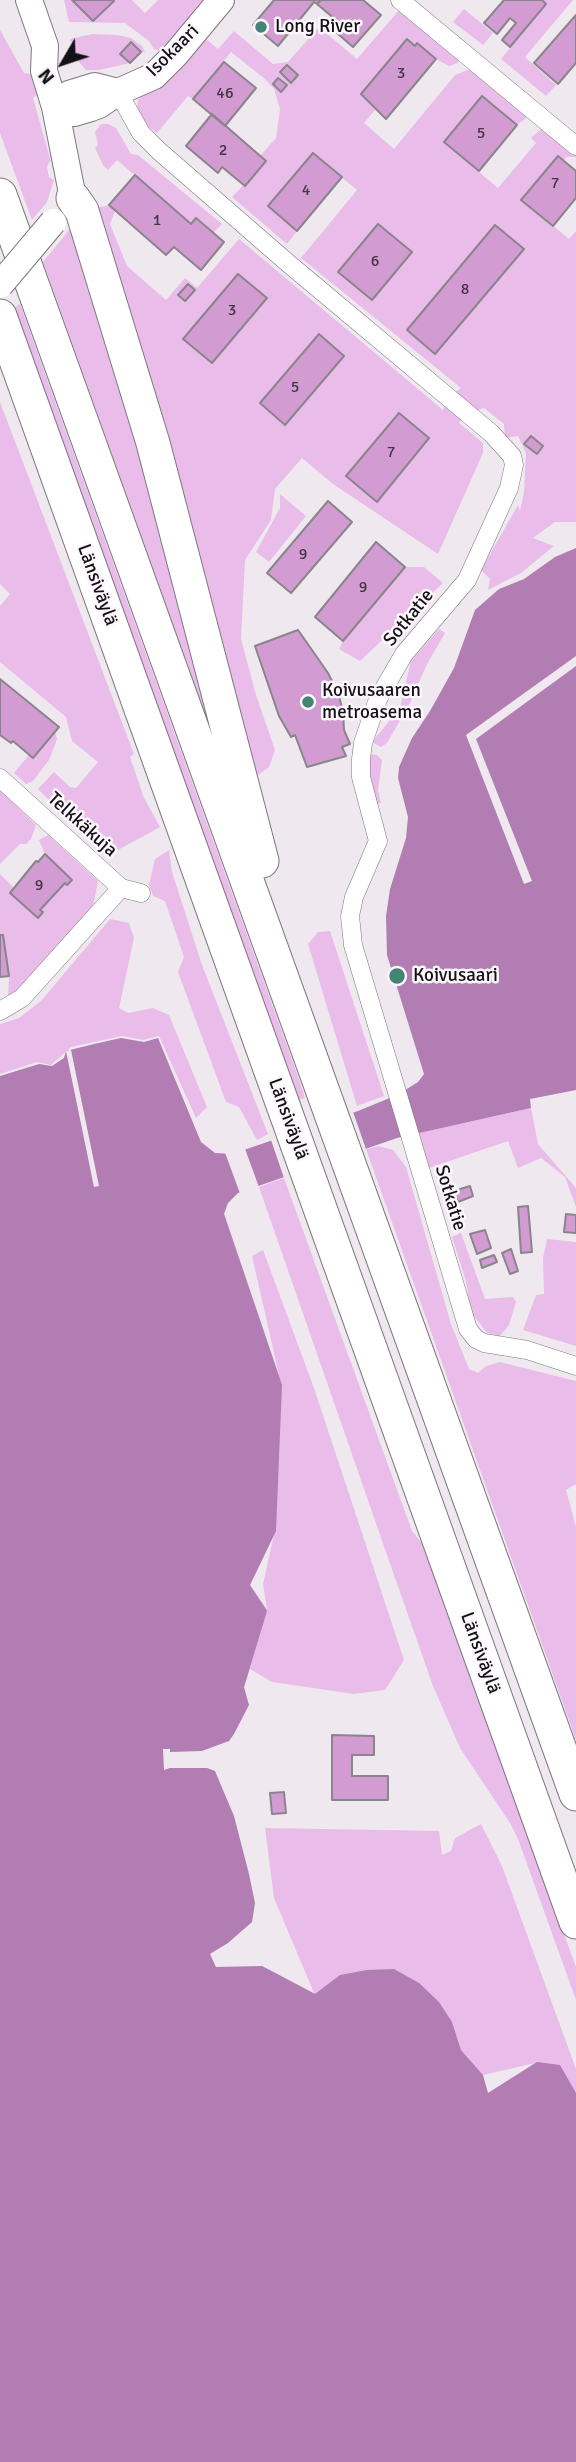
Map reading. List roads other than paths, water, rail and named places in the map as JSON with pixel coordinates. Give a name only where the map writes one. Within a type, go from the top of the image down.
[{"type":"highway","points":[[0,195],[576,1794]]},
{"type":"highway","points":[[63,210],[82,211],[153,443],[260,855],[293,956],[302,1033]]},
{"type":"highway","name":"Länsiväylä","points":[[0,316],[576,1922]]},
{"type":"main road","points":[[0,285],[82,187],[86,168],[66,105],[44,71],[45,46],[29,0]]},
{"type":"main road","name":"Isokaari","points":[[66,105],[95,86],[118,92],[154,76],[221,0]]},
{"type":"street","points":[[400,0],[576,146]]},
{"type":"street","name":"Sotkatie","points":[[118,92],[141,133],[159,151],[491,433],[512,456],[514,465],[509,488],[467,580],[404,654],[378,699],[362,746],[361,777],[377,841],[350,916],[354,945],[468,1329],[476,1339],[484,1343],[527,1350],[576,1366]]},
{"type":"street","name":"Telkkäkuja","points":[[0,778],[121,888],[141,893]]},
{"type":"street","points":[[0,1011],[22,998],[121,888]]},
{"type":"place","name":"Long River","points":[[261,27]]},
{"type":"place","name":"Koivusaaren metroasema","points":[[308,702]]},
{"type":"place","name":"Koivusaari","points":[[397,976]]}]
